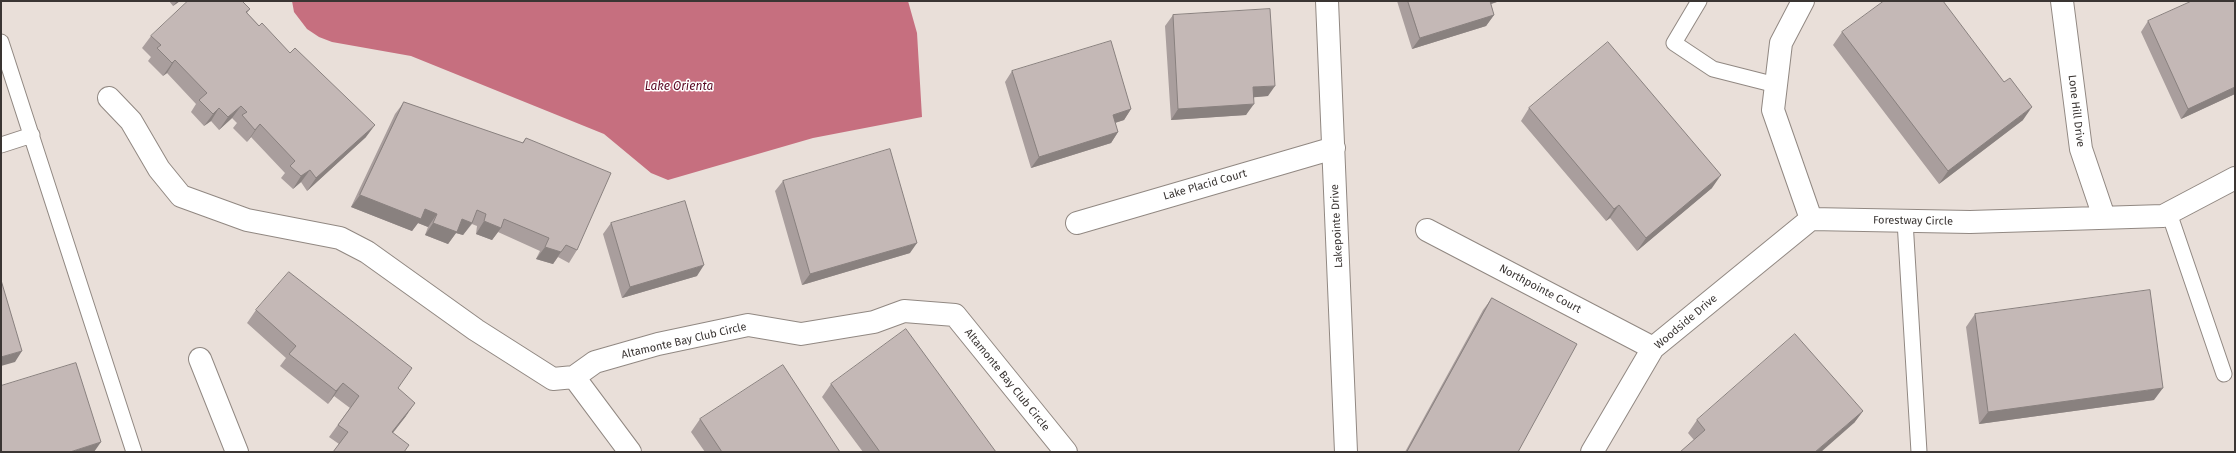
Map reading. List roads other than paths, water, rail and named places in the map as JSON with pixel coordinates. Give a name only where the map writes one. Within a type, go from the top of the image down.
[{"type":"street","name":"Lakepointe Drive","points":[[1327,1],[1346,452]]},
{"type":"street","points":[[1803,1],[1781,43],[1773,110],[1811,218]]},
{"type":"street","name":"Lone Hill Drive","points":[[2063,1],[2081,149],[2104,218]]},
{"type":"street","points":[[109,98],[130,121],[159,169],[180,196],[247,220],[340,238],[367,252],[476,330],[553,379],[574,378],[630,452]]},
{"type":"street","name":"Lake Placid Court","points":[[1077,223],[1334,148]]},
{"type":"street","name":"Forestway Circle","points":[[1811,218],[1970,222],[2163,216],[2235,178]]},
{"type":"street","name":"Woodside Drive","points":[[1592,452],[1652,348],[1811,218]]},
{"type":"street","name":"Northpointe Court","points":[[1427,230],[1652,348]]},
{"type":"street","name":"Altamonte Bay Club Circle","points":[[574,378],[595,362],[658,344],[748,326],[801,334],[874,322],[904,311],[955,314],[1066,452]]},
{"type":"street","points":[[200,359],[237,452]]},
{"type":"lane","points":[[1699,1],[1674,43],[1713,69],[1776,85]]},
{"type":"lane","points":[[1,42],[134,452]]},
{"type":"lane","points":[[1,145],[32,136]]},
{"type":"lane","points":[[2169,213],[2224,374]]},
{"type":"lane","points":[[1905,221],[1919,452]]},
{"type":"water","name":"Lake Orienta","points":[[292,1],[908,1],[917,33],[922,117],[813,138],[668,180],[651,173],[604,134],[411,56],[332,42],[319,37],[307,29],[294,12]]}]
